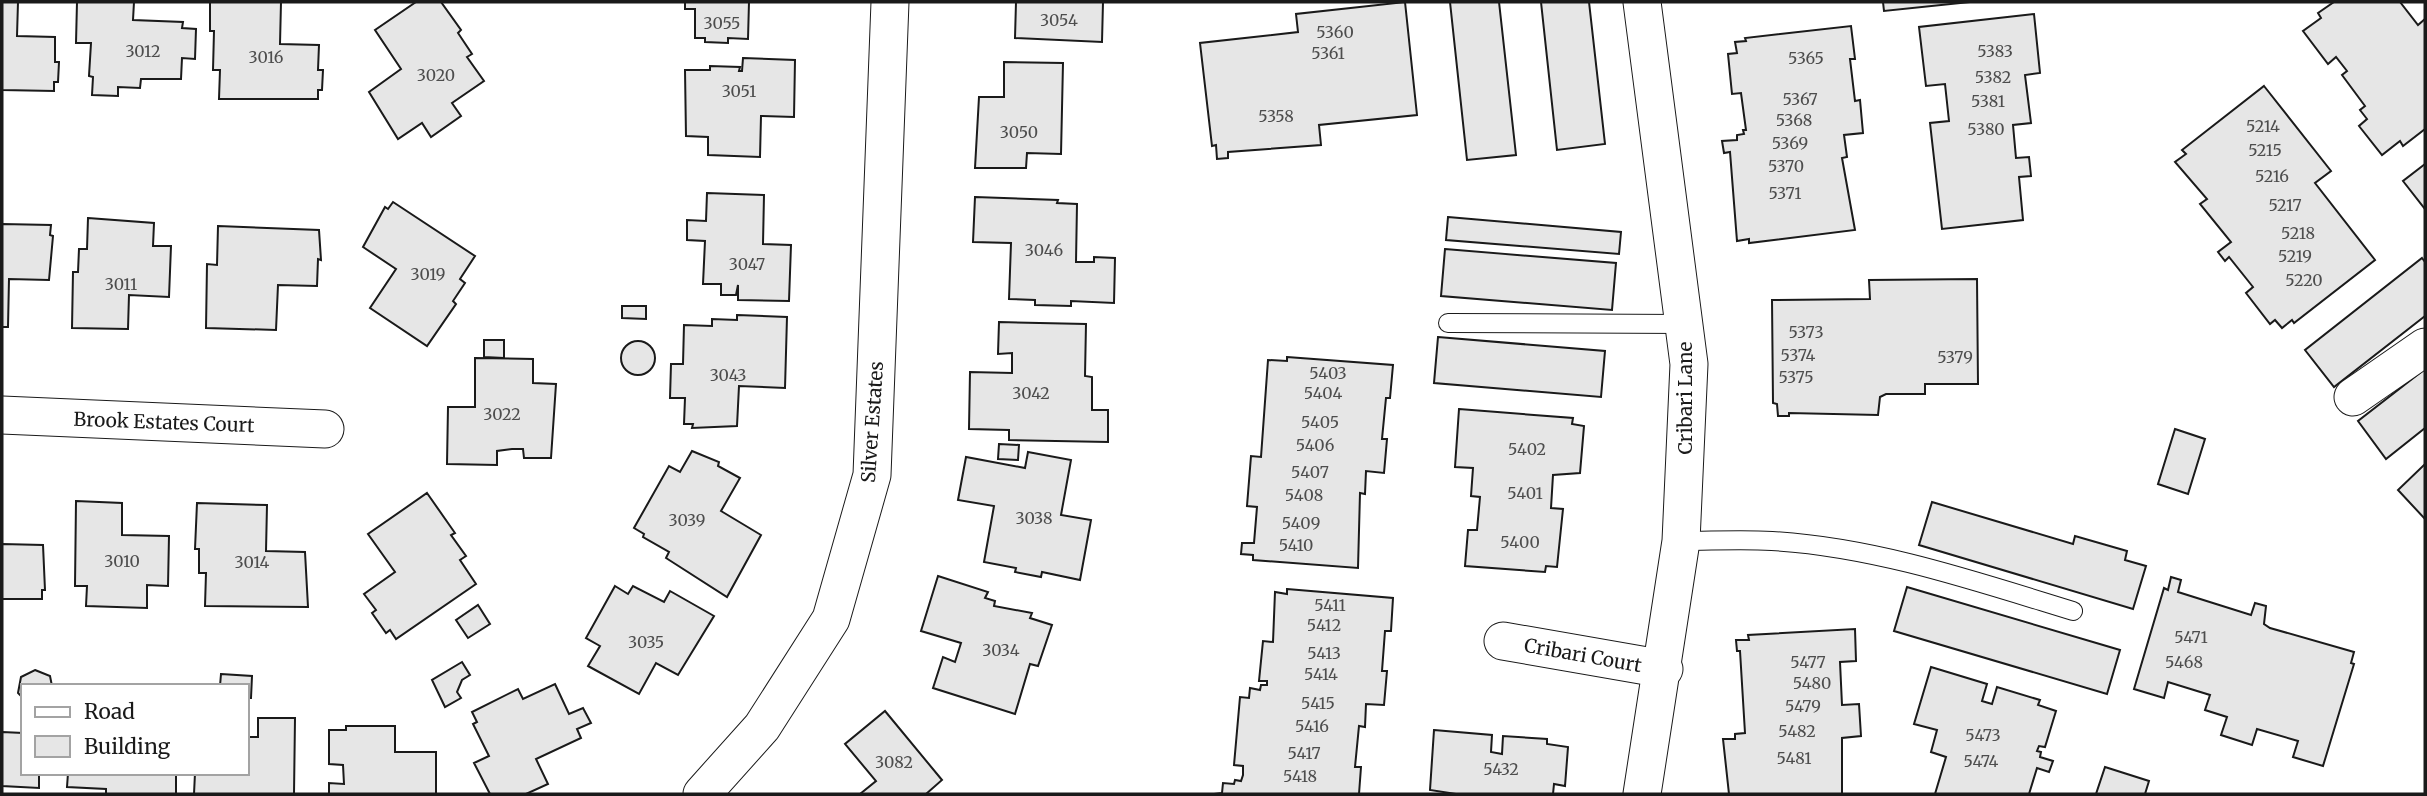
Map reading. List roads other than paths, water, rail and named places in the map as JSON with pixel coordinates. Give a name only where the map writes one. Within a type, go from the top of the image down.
[{"type":"street","name":"Silver Estates","points":[[702,794],[762,727],[831,619],[872,475],[890,2]]},
{"type":"street","name":"Cribari Lane","points":[[1642,2],[1689,364],[1681,541],[1664,669],[1642,794]]},
{"type":"street","points":[[2353,397],[2425,347]]},
{"type":"street","name":"Brook Estates Court","points":[[2,415],[325,429]]},
{"type":"street","name":"Cribari Court","points":[[1503,641],[1664,669]]},
{"type":"lane","points":[[1448,323],[1684,324]]},
{"type":"lane","points":[[1681,541],[1772,541],[1853,552],[1949,573],[2073,611]]}]
